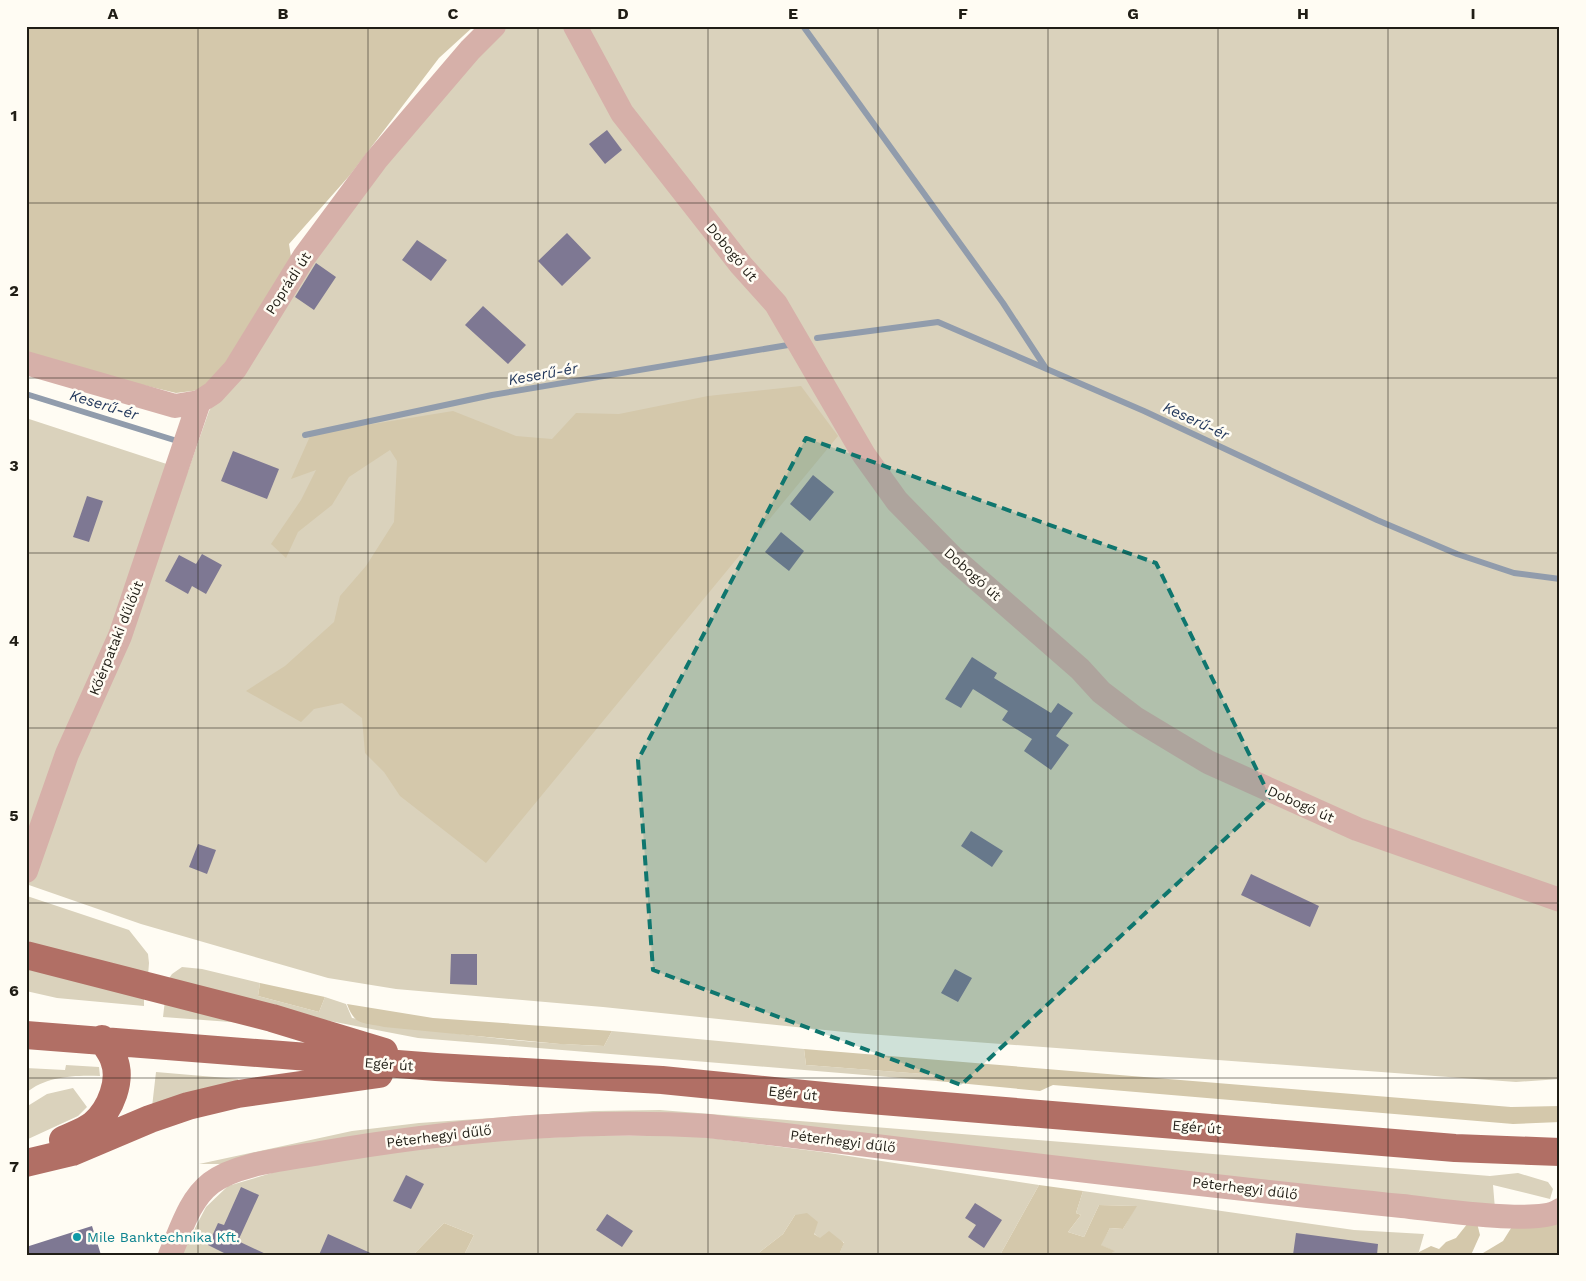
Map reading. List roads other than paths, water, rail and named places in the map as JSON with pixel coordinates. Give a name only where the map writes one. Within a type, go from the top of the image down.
[{"type":"main road","points":[[26,955],[272,1018],[436,1067]]},
{"type":"main road","name":"Egér út","points":[[26,1035],[102,1039],[436,1067],[662,1080],[844,1098],[1294,1136],[1455,1148],[1560,1152]]},
{"type":"main road","points":[[26,1159],[94,1124],[108,1107],[115,1087],[117,1071],[114,1058],[102,1039]]},
{"type":"main road","points":[[26,1163],[72,1152],[150,1119],[188,1106],[238,1094],[436,1067]]},
{"type":"street","name":"Poprádi út","points":[[200,402],[213,393],[235,369],[304,257],[376,160],[470,50],[494,26]]},
{"type":"street","name":"Dobogó út","points":[[575,26],[622,113],[729,250],[776,304],[864,455],[896,501],[952,557],[1080,669],[1101,692],[1135,718],[1208,762],[1357,829],[1560,900]]},
{"type":"street","points":[[26,363],[175,406],[200,402]]},
{"type":"street","name":"Kőérpataki dűlőút","points":[[26,871],[67,754],[120,636],[200,402]]},
{"type":"street","name":"Péterhegyi dűlő","points":[[170,1255],[191,1207],[203,1191],[222,1177],[254,1166],[354,1148],[478,1130],[629,1122],[708,1126],[1357,1202],[1489,1214],[1544,1216],[1560,1210]]},
{"type":"waterway","points":[[803,26],[1003,303],[1045,367]]},
{"type":"waterway","name":"Keserű-ér","points":[[817,338],[938,322],[1144,411],[1377,520],[1457,554],[1514,573],[1560,579]]},
{"type":"waterway","name":"Keserű-ér","points":[[305,435],[492,395],[788,345]]},
{"type":"waterway","name":"Keserű-ér","points":[[26,394],[174,440]]},
{"type":"place","name":"Mile Banktechnika Kft.","points":[[77,1237]]}]
